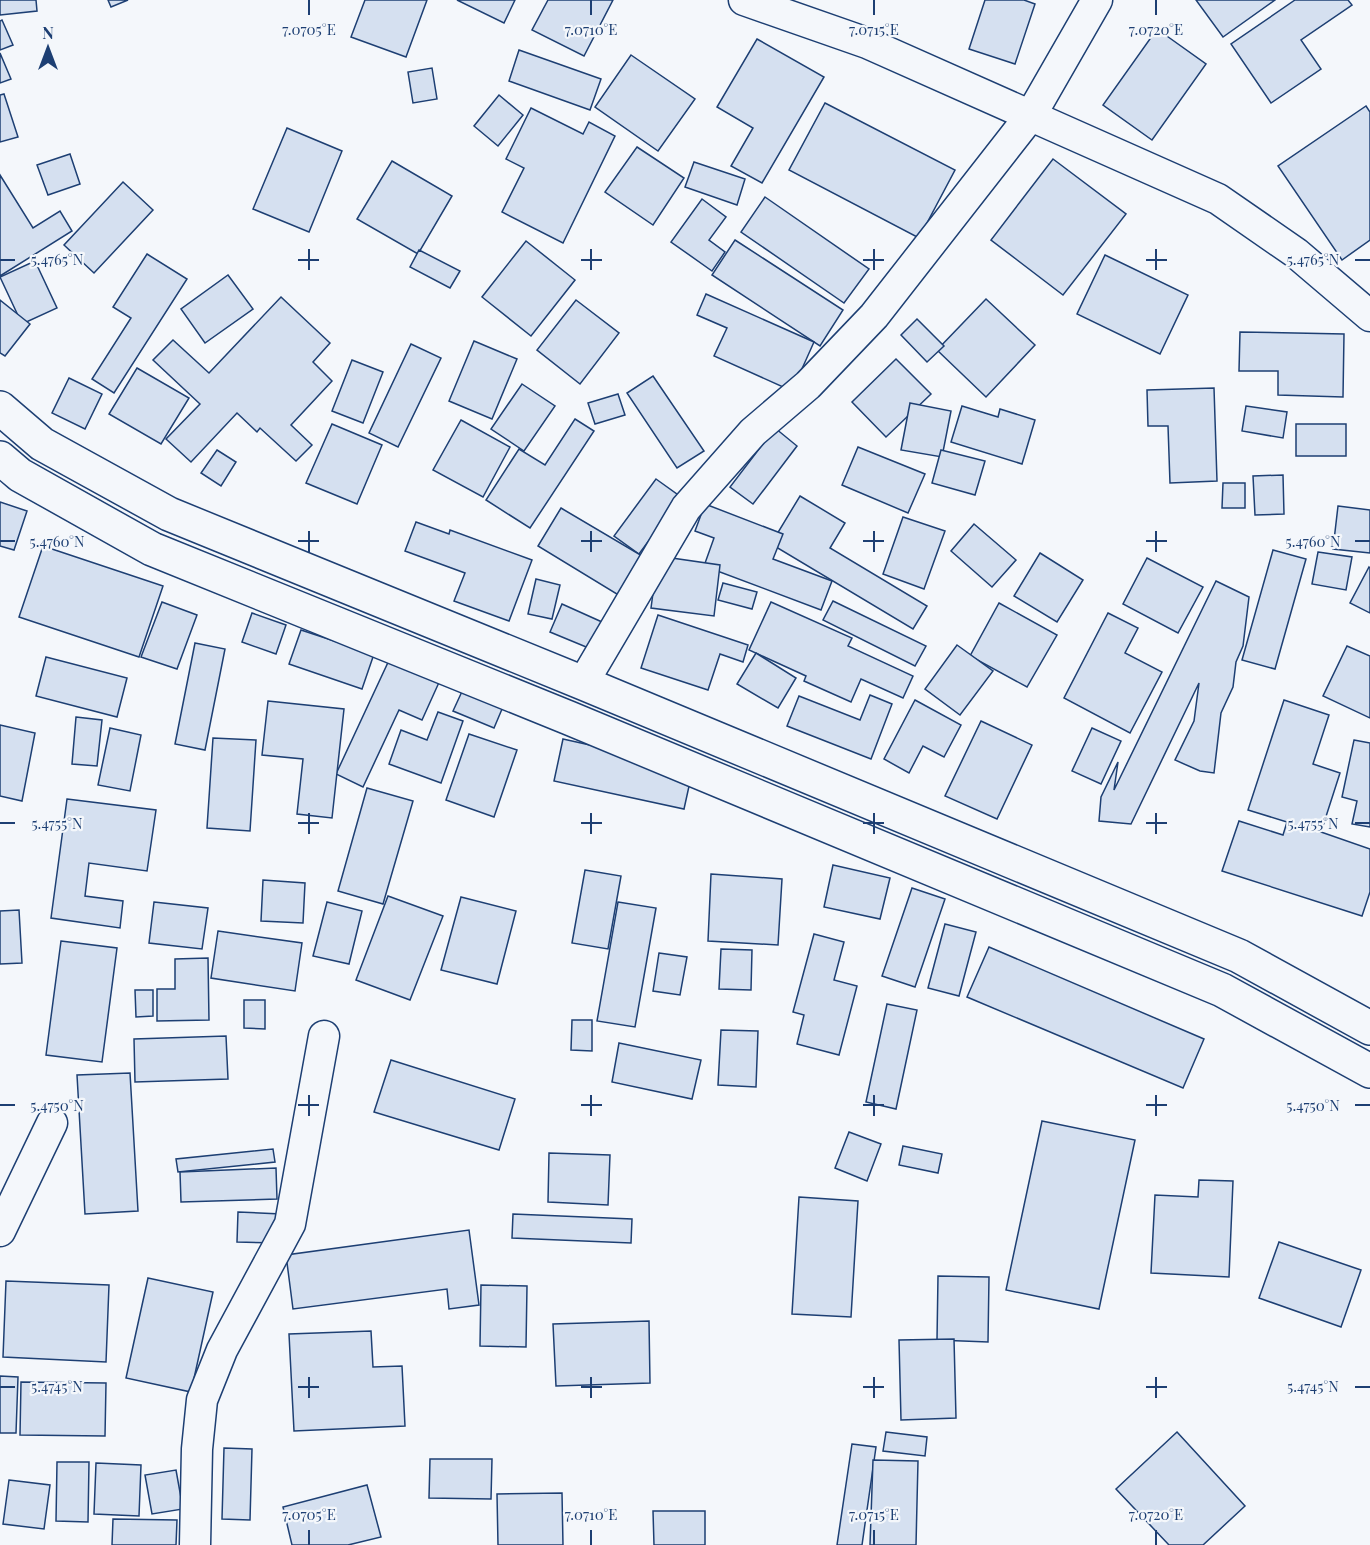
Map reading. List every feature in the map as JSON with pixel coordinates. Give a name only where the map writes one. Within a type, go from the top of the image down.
[{"type":"main road","points":[[0,408],[42,444],[169,514],[583,683],[1239,956],[1370,1028]]},
{"type":"main road","points":[[0,458],[20,475],[152,549],[568,718],[1222,990],[1370,1071]]},
{"type":"street","points":[[744,0],[867,43],[1218,199],[1296,253],[1370,316]]},
{"type":"street","points":[[583,683],[686,508],[753,432],[808,385],[874,316],[1031,115],[1097,0]]},
{"type":"street","points":[[195,1545],[197,1449],[202,1400],[222,1350],[262,1281],[290,1224],[324,1036]]},
{"type":"street","points":[[0,1231],[52,1123]]},
{"type":"building","points":[[0,0],[36,0],[37,11],[0,15]]},
{"type":"building","points":[[108,0],[128,0],[111,7]]},
{"type":"building","points":[[365,0],[427,0],[406,57],[351,37]]},
{"type":"building","points":[[457,0],[515,0],[504,23]]},
{"type":"building","points":[[548,0],[613,0],[584,56],[532,30]]},
{"type":"building","points":[[985,0],[1024,0],[1035,4],[1015,64],[969,49]]},
{"type":"building","points":[[1196,0],[1275,0],[1223,37]]},
{"type":"building","points":[[1295,0],[1348,0],[1352,5],[1301,40],[1321,69],[1271,103],[1231,44]]},
{"type":"building","points":[[2,20],[13,45],[0,50],[0,21]]},
{"type":"building","points":[[1157,29],[1206,64],[1152,140],[1103,105]]},
{"type":"building","points":[[757,39],[824,77],[762,183],[731,166],[753,128],[717,107]]},
{"type":"building","points":[[519,50],[601,79],[590,110],[509,81]]},
{"type":"building","points":[[0,53],[11,79],[0,83]]},
{"type":"building","points":[[631,55],[695,99],[658,151],[595,107]]},
{"type":"building","points":[[432,68],[437,99],[413,103],[408,72]]},
{"type":"building","points":[[4,94],[18,137],[0,142],[0,95]]},
{"type":"building","points":[[499,95],[523,115],[498,146],[474,126]]},
{"type":"building","points":[[825,103],[955,170],[919,238],[789,170]]},
{"type":"building","points":[[1366,106],[1370,112],[1370,240],[1342,260],[1278,166]]},
{"type":"building","points":[[531,108],[583,134],[589,122],[615,136],[563,243],[502,212],[524,168],[506,159]]},
{"type":"building","points":[[287,128],[342,151],[309,232],[253,209]]},
{"type":"building","points":[[637,147],[684,178],[653,225],[605,192]]},
{"type":"building","points":[[70,154],[80,184],[48,195],[37,165]]},
{"type":"building","points":[[1053,159],[1126,214],[1063,295],[991,240]]},
{"type":"building","points":[[392,161],[452,196],[418,254],[357,219]]},
{"type":"building","points":[[694,162],[745,179],[737,205],[685,187]]},
{"type":"building","points":[[0,175],[33,228],[60,211],[72,231],[0,276]]},
{"type":"building","points":[[123,182],[153,210],[94,273],[64,245]]},
{"type":"building","points":[[765,197],[869,269],[844,303],[741,232]]},
{"type":"building","points":[[702,199],[726,217],[709,240],[725,252],[712,271],[671,242]]},
{"type":"building","points":[[735,240],[843,310],[820,346],[712,275]]},
{"type":"building","points":[[526,241],[575,280],[531,336],[482,297]]},
{"type":"building","points":[[419,250],[460,271],[450,288],[410,267]]},
{"type":"building","points":[[147,254],[187,279],[114,393],[92,379],[131,318],[113,307]]},
{"type":"building","points":[[1105,255],[1188,295],[1160,354],[1077,314]]},
{"type":"building","points":[[35,261],[57,308],[22,324],[0,277]]},
{"type":"building","points":[[228,275],[253,309],[205,343],[181,309]]},
{"type":"building","points":[[706,294],[814,342],[792,391],[714,356],[727,328],[697,315]]},
{"type":"building","points":[[281,297],[330,343],[313,362],[332,381],[291,425],[312,445],[296,461],[260,428],[257,432],[237,413],[191,462],[166,439],[200,404],[153,360],[173,340],[209,373]]},
{"type":"building","points":[[986,299],[1035,345],[986,397],[937,350]]},
{"type":"building","points":[[0,300],[30,324],[5,356],[0,353]]},
{"type":"building","points":[[576,300],[619,333],[580,384],[537,350]]},
{"type":"building","points":[[917,319],[944,346],[927,362],[901,335]]},
{"type":"building","points":[[1240,332],[1344,334],[1343,397],[1278,395],[1278,371],[1239,371]]},
{"type":"building","points":[[474,341],[517,359],[492,419],[449,401]]},
{"type":"building","points":[[411,344],[441,358],[398,447],[369,433]]},
{"type":"building","points":[[896,359],[931,394],[886,437],[852,402]]},
{"type":"building","points":[[352,360],[383,372],[363,423],[332,411]]},
{"type":"building","points":[[137,368],[189,398],[161,444],[109,414]]},
{"type":"building","points":[[653,376],[704,451],[677,468],[627,393]]},
{"type":"building","points":[[69,378],[102,394],[85,429],[52,413]]},
{"type":"building","points":[[522,384],[555,406],[524,451],[491,429]]},
{"type":"building","points":[[1214,388],[1217,481],[1170,483],[1168,426],[1148,426],[1147,390]]},
{"type":"building","points":[[618,394],[625,415],[595,424],[588,403]]},
{"type":"building","points":[[910,403],[951,411],[942,457],[901,450]]},
{"type":"building","points":[[962,406],[998,417],[1000,409],[1035,420],[1022,464],[951,442]]},
{"type":"building","points":[[1246,406],[1287,412],[1283,438],[1242,431]]},
{"type":"building","points":[[575,419],[594,431],[530,528],[486,500],[519,449],[545,465]]},
{"type":"building","points":[[461,420],[510,447],[483,497],[433,470]]},
{"type":"building","points":[[332,424],[382,445],[357,504],[306,483]]},
{"type":"building","points":[[1296,424],[1346,424],[1346,456],[1296,456]]},
{"type":"building","points":[[775,428],[797,446],[753,504],[730,487]]},
{"type":"building","points":[[858,447],[925,474],[908,513],[842,485]]},
{"type":"building","points":[[217,450],[236,462],[221,486],[201,473]]},
{"type":"building","points":[[941,450],[985,461],[975,495],[932,483]]},
{"type":"building","points":[[1283,475],[1284,514],[1255,515],[1253,476]]},
{"type":"building","points":[[656,479],[681,497],[639,554],[614,536]]},
{"type":"building","points":[[1223,483],[1245,483],[1245,508],[1222,508]]},
{"type":"building","points":[[800,496],[845,523],[830,548],[927,606],[913,629],[771,544]]},
{"type":"building","points":[[0,502],[27,511],[14,550],[0,546]]},
{"type":"building","points":[[705,504],[783,534],[773,559],[832,581],[821,610],[704,566],[714,538],[695,531]]},
{"type":"building","points":[[1338,506],[1370,510],[1370,553],[1333,549]]},
{"type":"building","points":[[561,508],[649,560],[625,599],[538,546]]},
{"type":"building","points":[[903,517],[945,531],[924,589],[883,574]]},
{"type":"building","points":[[416,522],[449,534],[450,530],[532,560],[509,621],[454,601],[465,573],[405,551]]},
{"type":"building","points":[[974,524],[1016,560],[992,587],[951,551]]},
{"type":"building","points":[[43,546],[163,586],[139,657],[19,617]]},
{"type":"building","points":[[1273,550],[1306,559],[1275,669],[1242,660]]},
{"type":"building","points":[[1318,552],[1352,557],[1346,590],[1312,584]]},
{"type":"building","points":[[1040,553],[1083,580],[1057,622],[1014,596]]},
{"type":"building","points":[[658,556],[720,565],[714,616],[651,608]]},
{"type":"building","points":[[1147,558],[1203,587],[1178,633],[1123,604]]},
{"type":"building","points":[[1370,568],[1370,613],[1350,603]]},
{"type":"building","points":[[536,579],[560,585],[552,619],[528,614]]},
{"type":"building","points":[[1216,581],[1249,597],[1243,646],[1236,662],[1233,687],[1221,713],[1214,773],[1200,771],[1175,760],[1194,721],[1199,683],[1131,824],[1099,821],[1101,797],[1118,762],[1114,790]]},
{"type":"building","points":[[723,583],[757,592],[752,609],[718,600]]},
{"type":"building","points":[[833,601],[926,646],[915,666],[823,620]]},
{"type":"building","points":[[162,602],[197,615],[177,669],[141,657]]},
{"type":"building","points":[[771,602],[852,638],[848,646],[913,676],[903,698],[861,679],[851,702],[804,681],[806,676],[749,650]]},
{"type":"building","points":[[999,603],[1057,635],[1027,687],[970,656]]},
{"type":"building","points":[[562,604],[602,622],[591,649],[550,632]]},
{"type":"building","points":[[252,613],[286,625],[276,654],[242,642]]},
{"type":"building","points":[[1108,613],[1138,628],[1125,653],[1162,672],[1130,733],[1064,698]]},
{"type":"building","points":[[658,615],[748,645],[743,662],[720,654],[708,690],[641,668]]},
{"type":"building","points":[[301,630],[374,654],[362,689],[289,664]]},
{"type":"building","points":[[195,643],[225,649],[205,750],[175,744]]},
{"type":"building","points":[[957,645],[993,671],[960,715],[925,689]]},
{"type":"building","points":[[1347,646],[1370,656],[1370,718],[1323,696]]},
{"type":"building","points":[[756,653],[796,678],[778,708],[737,684]]},
{"type":"building","points":[[391,656],[441,678],[422,720],[399,710],[363,787],[336,774]]},
{"type":"building","points":[[46,657],[127,678],[117,717],[36,696]]},
{"type":"building","points":[[465,685],[505,702],[494,728],[453,711]]},
{"type":"building","points":[[870,695],[892,704],[871,759],[787,726],[799,696],[860,720]]},
{"type":"building","points":[[915,700],[961,725],[944,757],[923,746],[909,773],[884,759]]},
{"type":"building","points":[[1284,700],[1329,715],[1313,764],[1340,773],[1321,832],[1370,849],[1370,892],[1362,916],[1222,871],[1239,821],[1283,835],[1287,822],[1248,810]]},
{"type":"building","points":[[268,701],[344,709],[332,818],[297,814],[303,759],[262,755]]},
{"type":"building","points":[[438,712],[463,721],[441,783],[389,764],[401,730],[427,740]]},
{"type":"building","points":[[76,717],[102,720],[97,766],[72,764]]},
{"type":"building","points":[[981,721],[1032,745],[997,819],[945,796]]},
{"type":"building","points":[[0,725],[35,733],[22,801],[0,796]]},
{"type":"building","points":[[110,728],[141,735],[130,791],[98,785]]},
{"type":"building","points":[[1092,728],[1121,741],[1101,784],[1072,771]]},
{"type":"building","points":[[469,734],[517,750],[494,817],[446,800]]},
{"type":"building","points":[[213,738],[256,740],[250,831],[207,828]]},
{"type":"building","points":[[563,739],[693,768],[684,809],[554,781]]},
{"type":"building","points":[[1354,740],[1370,743],[1370,827],[1352,824],[1357,801],[1342,797]]},
{"type":"building","points":[[367,788],[413,801],[383,904],[338,891]]},
{"type":"building","points":[[67,799],[156,810],[147,871],[89,863],[85,896],[123,901],[120,928],[51,918]]},
{"type":"building","points":[[833,865],[890,878],[880,919],[824,907]]},
{"type":"building","points":[[585,870],[621,876],[608,949],[572,943]]},
{"type":"building","points":[[711,874],[782,879],[778,945],[708,941]]},
{"type":"building","points":[[263,880],[305,883],[303,923],[261,921]]},
{"type":"building","points":[[912,888],[945,899],[915,987],[882,976]]},
{"type":"building","points":[[388,896],[443,916],[410,1000],[356,980]]},
{"type":"building","points":[[461,897],[516,911],[497,984],[441,970]]},
{"type":"building","points":[[154,902],[208,908],[202,949],[149,943]]},
{"type":"building","points":[[327,902],[362,911],[349,964],[313,956]]},
{"type":"building","points":[[618,902],[656,908],[635,1027],[597,1021]]},
{"type":"building","points":[[19,910],[22,963],[0,964],[0,911]]},
{"type":"building","points":[[945,924],[976,932],[959,996],[928,988]]},
{"type":"building","points":[[218,931],[302,943],[295,991],[211,978]]},
{"type":"building","points":[[814,934],[844,942],[834,980],[857,986],[839,1055],[797,1044],[804,1015],[793,1012]]},
{"type":"building","points":[[61,941],[117,948],[102,1062],[46,1055]]},
{"type":"building","points":[[989,947],[1204,1039],[1183,1088],[967,997]]},
{"type":"building","points":[[721,949],[752,950],[751,990],[719,989]]},
{"type":"building","points":[[659,953],[687,957],[680,995],[653,991]]},
{"type":"building","points":[[208,958],[209,1020],[157,1021],[157,989],[175,989],[175,959]]},
{"type":"building","points":[[135,990],[153,990],[153,1016],[136,1017]]},
{"type":"building","points":[[244,1000],[265,1000],[265,1029],[244,1028]]},
{"type":"building","points":[[887,1004],[917,1010],[896,1109],[866,1102]]},
{"type":"building","points":[[572,1020],[592,1020],[592,1051],[571,1050]]},
{"type":"building","points":[[721,1030],[758,1031],[756,1087],[718,1085]]},
{"type":"building","points":[[226,1036],[228,1079],[135,1082],[134,1039]]},
{"type":"building","points":[[619,1043],[701,1060],[692,1099],[612,1082]]},
{"type":"building","points":[[391,1060],[515,1099],[499,1150],[374,1112]]},
{"type":"building","points":[[130,1073],[138,1211],[85,1214],[77,1075]]},
{"type":"building","points":[[1042,1121],[1135,1140],[1099,1309],[1006,1290]]},
{"type":"building","points":[[849,1132],[881,1144],[867,1181],[835,1168]]},
{"type":"building","points":[[903,1146],[942,1154],[938,1173],[899,1165]]},
{"type":"building","points":[[273,1149],[275,1162],[178,1172],[176,1159]]},
{"type":"building","points":[[549,1153],[610,1155],[608,1205],[548,1202]]},
{"type":"building","points":[[276,1168],[277,1199],[181,1202],[180,1172]]},
{"type":"building","points":[[1199,1180],[1233,1181],[1229,1277],[1151,1273],[1155,1195],[1198,1197]]},
{"type":"building","points":[[799,1197],[858,1201],[851,1317],[792,1314]]},
{"type":"building","points":[[238,1212],[281,1214],[280,1243],[237,1242]]},
{"type":"building","points":[[513,1214],[632,1219],[631,1243],[512,1238]]},
{"type":"building","points":[[469,1230],[479,1305],[449,1309],[447,1289],[293,1309],[286,1255]]},
{"type":"building","points":[[1279,1242],[1361,1270],[1341,1327],[1259,1298]]},
{"type":"building","points":[[938,1276],[989,1277],[988,1342],[937,1340]]},
{"type":"building","points":[[148,1278],[213,1292],[191,1392],[126,1378]]},
{"type":"building","points":[[6,1281],[109,1285],[106,1362],[3,1357]]},
{"type":"building","points":[[481,1285],[527,1286],[526,1347],[480,1346]]},
{"type":"building","points":[[649,1321],[650,1383],[556,1386],[553,1324]]},
{"type":"building","points":[[371,1331],[373,1367],[402,1366],[405,1426],[294,1431],[289,1334]]},
{"type":"building","points":[[954,1339],[956,1418],[901,1420],[899,1340]]},
{"type":"building","points":[[0,1376],[18,1377],[16,1433],[0,1433]]},
{"type":"building","points":[[21,1382],[106,1383],[105,1436],[20,1435]]},
{"type":"building","points":[[886,1432],[927,1437],[925,1456],[883,1451]]},
{"type":"building","points":[[1177,1432],[1245,1506],[1203,1545],[1169,1545],[1116,1489]]},
{"type":"building","points":[[852,1444],[876,1447],[862,1545],[837,1545]]},
{"type":"building","points":[[224,1448],[252,1449],[250,1520],[222,1519]]},
{"type":"building","points":[[430,1459],[492,1459],[491,1499],[429,1498]]},
{"type":"building","points":[[873,1460],[918,1461],[916,1545],[870,1545]]},
{"type":"building","points":[[57,1462],[89,1462],[88,1522],[56,1521]]},
{"type":"building","points":[[96,1463],[141,1465],[139,1516],[94,1514]]},
{"type":"building","points":[[176,1470],[183,1509],[152,1514],[145,1475]]},
{"type":"building","points":[[9,1480],[50,1485],[44,1529],[3,1524]]},
{"type":"building","points":[[367,1485],[381,1537],[348,1545],[292,1545],[283,1507]]},
{"type":"building","points":[[562,1493],[563,1545],[498,1545],[497,1494]]},
{"type":"building","points":[[653,1511],[705,1511],[705,1545],[654,1545]]},
{"type":"building","points":[[113,1519],[177,1520],[176,1545],[112,1545]]}]
